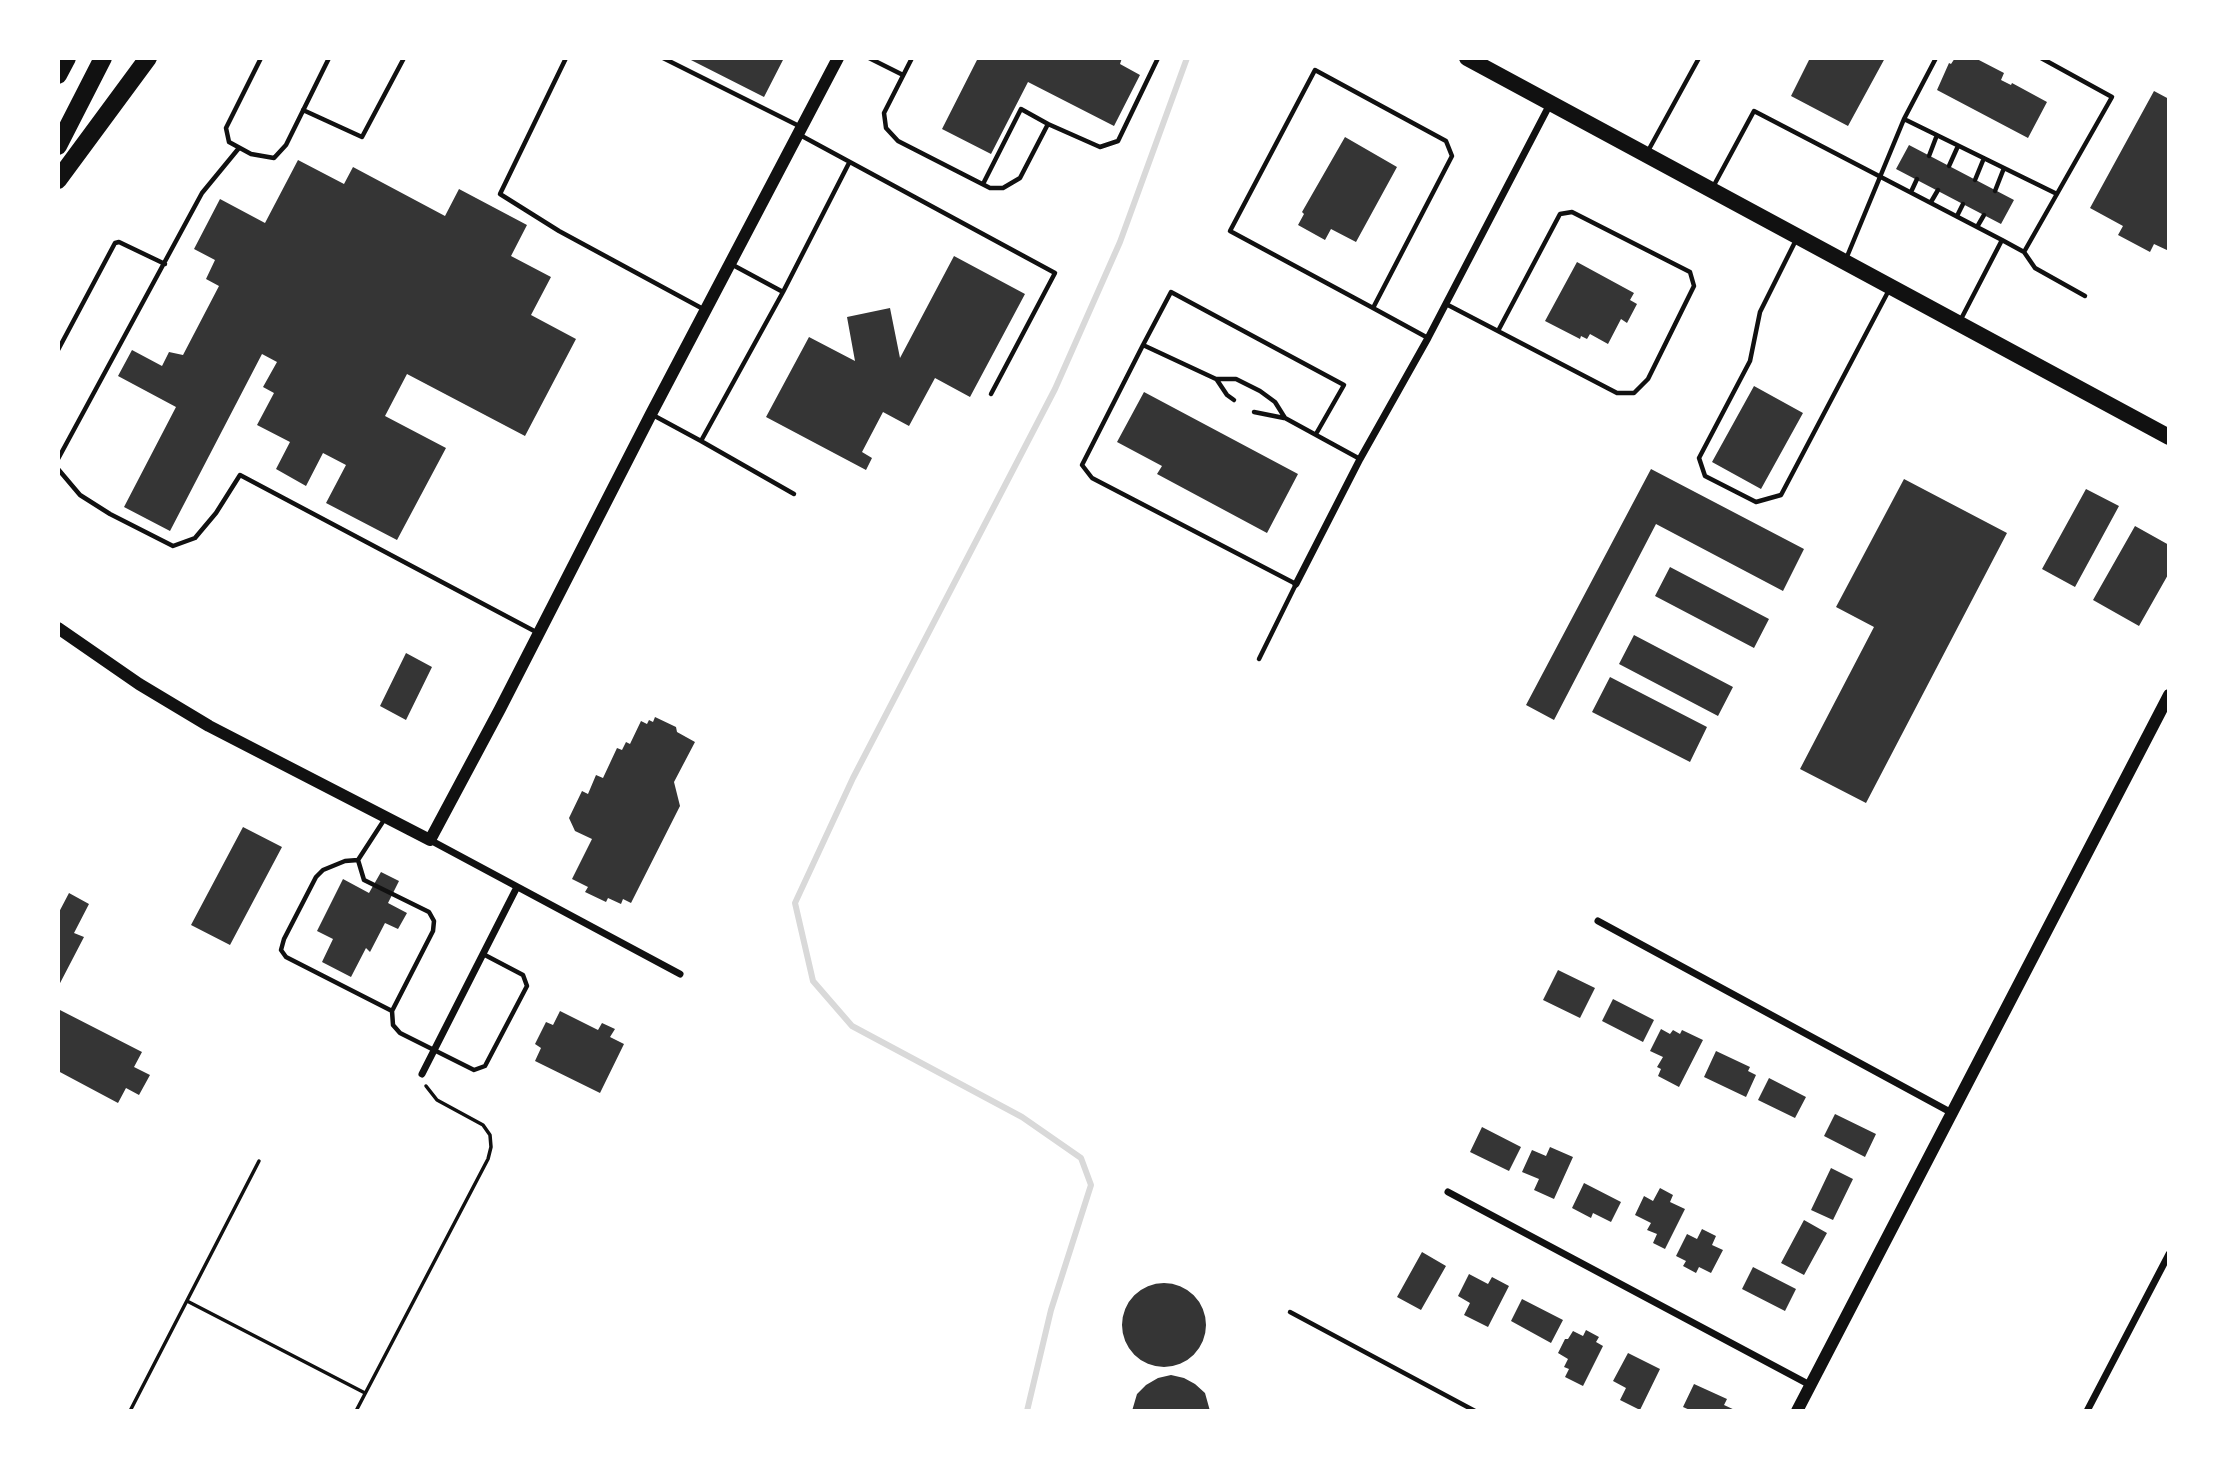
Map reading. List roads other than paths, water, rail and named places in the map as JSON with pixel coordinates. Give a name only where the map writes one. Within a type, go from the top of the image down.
[{"type":"highway","points":[[58,75],[66,58]]},
{"type":"highway","points":[[58,146],[103,58]]},
{"type":"highway","points":[[58,180],[148,58]]},
{"type":"highway","points":[[1467,58],[2169,437]]},
{"type":"street","points":[[430,840],[838,58]]},
{"type":"street","points":[[1296,584],[1550,103]]},
{"type":"street","points":[[58,628],[139,684],[209,726],[680,974]]},
{"type":"street","points":[[1797,1411],[2169,695]]},
{"type":"street","points":[[422,1074],[517,887]]},
{"type":"street","points":[[1598,921],[1952,1113]]},
{"type":"street","points":[[1448,1192],[1810,1385]]},
{"type":"street","points":[[2087,1411],[2169,1254]]},
{"type":"lane","points":[[261,58],[226,128],[229,142],[251,154],[274,158],[286,145],[329,58]]},
{"type":"lane","points":[[303,110],[362,137],[404,58]]},
{"type":"lane","points":[[566,58],[500,194],[559,231],[706,311]]},
{"type":"lane","points":[[663,58],[801,131],[849,163],[1055,273],[991,394]]},
{"type":"lane","points":[[869,58],[903,75]]},
{"type":"lane","points":[[912,58],[884,113],[886,128],[898,141],[990,188],[1003,188],[1020,178],[1048,124]]},
{"type":"lane","points":[[983,184],[1021,109],[1100,148],[1118,141],[1158,58]]},
{"type":"lane","points":[[1646,155],[1699,58]]},
{"type":"lane","points":[[1844,263],[1903,119],[1936,58]]},
{"type":"lane","points":[[2024,252],[2112,97],[2041,58]]},
{"type":"lane","points":[[1373,308],[1452,156],[1446,141],[1315,70],[1230,231],[1428,338]]},
{"type":"lane","points":[[1711,191],[1754,111],[2024,252],[2035,268],[2085,296]]},
{"type":"lane","points":[[1903,119],[2057,194]]},
{"type":"lane","points":[[1929,156],[1937,135]]},
{"type":"lane","points":[[1949,166],[1958,146]]},
{"type":"lane","points":[[58,459],[202,193],[239,148]]},
{"type":"lane","points":[[1975,180],[1984,158]]},
{"type":"lane","points":[[701,441],[783,292],[849,163]]},
{"type":"lane","points":[[1995,191],[2004,168]]},
{"type":"lane","points":[[1911,191],[1917,179]]},
{"type":"lane","points":[[1931,202],[1938,190]]},
{"type":"lane","points":[[1957,216],[1963,204]]},
{"type":"lane","points":[[1446,303],[1498,331],[1616,394],[1634,393],[1648,379],[1694,286],[1690,272],[1572,212],[1560,214],[1498,331]]},
{"type":"lane","points":[[1977,227],[1984,215]]},
{"type":"lane","points":[[1797,237],[1760,312],[1750,361],[1699,458],[1705,476],[1756,502],[1781,495],[1891,288]]},
{"type":"lane","points":[[1958,325],[2002,240]]},
{"type":"lane","points":[[58,350],[115,243],[119,242],[165,264]]},
{"type":"lane","points":[[731,264],[783,292]]},
{"type":"lane","points":[[1259,659],[1296,584],[1092,478],[1082,465],[1171,292],[1344,384],[1316,434]]},
{"type":"lane","points":[[1143,345],[1216,379],[1236,379],[1260,391],[1275,402],[1285,418]]},
{"type":"lane","points":[[1216,379],[1234,400]]},
{"type":"lane","points":[[1254,412],[1285,418],[1360,459]]},
{"type":"lane","points":[[651,414],[794,494]]},
{"type":"lane","points":[[58,469],[80,495],[173,547],[195,538],[216,513],[240,475],[539,633]]},
{"type":"lane","points":[[386,817],[358,860],[364,880],[429,912],[434,921],[433,931],[392,1011],[393,1026],[400,1033],[474,1070],[485,1066],[527,986],[523,975],[483,954]]},
{"type":"lane","points":[[358,860],[345,861],[323,870],[316,877],[281,950],[286,957],[392,1011]]},
{"type":"lane","points":[[1290,1312],[1475,1411]]},
{"type":"waterway","points":[[1027,1411],[1051,1310],[1091,1185],[1081,1158],[1022,1117],[852,1026],[813,981],[795,903],[853,778],[1055,389],[1120,242],[1187,58]]}]
